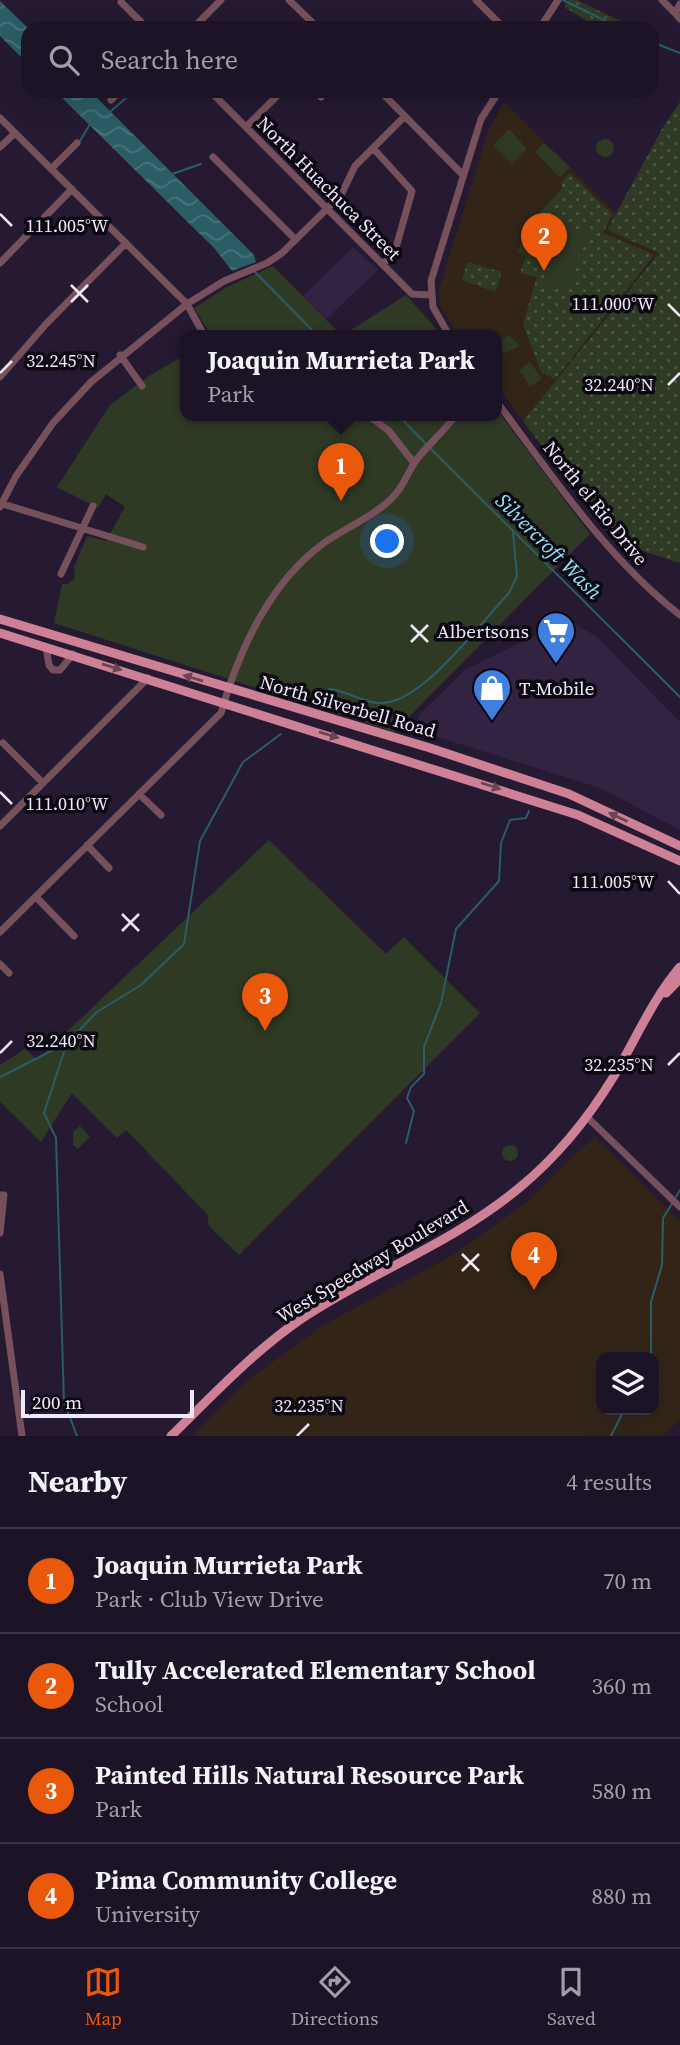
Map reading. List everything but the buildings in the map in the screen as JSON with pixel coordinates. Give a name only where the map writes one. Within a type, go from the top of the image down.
[{"type":"main road","name":"North Silverbell Road","points":[[0,619],[430,748],[569,794],[680,846]]},
{"type":"main road","name":"North Silverbell Road","points":[[0,633],[575,814],[680,861]]},
{"type":"main road","points":[[148,678],[153,666]]},
{"type":"main road","name":"West Speedway Boulevard","points":[[171,1436],[253,1358],[301,1320],[452,1237],[519,1188],[587,1117],[615,1075],[652,1006],[680,967]]},
{"type":"main road","name":"West Speedway Boulevard","points":[[652,1006],[680,979]]},
{"type":"street","points":[[200,21],[221,0]]},
{"type":"street","points":[[289,0],[311,21]]},
{"type":"street","points":[[476,0],[497,21]]},
{"type":"street","points":[[544,21],[558,0]]},
{"type":"street","points":[[662,0],[677,16]]},
{"type":"street","points":[[121,2],[140,21]]},
{"type":"street","points":[[677,16],[680,4]]},
{"type":"street","name":"North Huachuca Street","points":[[216,98],[412,295],[431,295]]},
{"type":"street","points":[[246,127],[275,98]]},
{"type":"street","points":[[387,98],[463,174]]},
{"type":"street","points":[[445,330],[438,320],[431,295],[436,261],[481,119],[494,98]]},
{"type":"street","points":[[143,547],[1,505],[16,477],[53,423],[120,355],[187,304],[282,253],[341,195],[355,166],[405,116]]},
{"type":"street","points":[[0,118],[187,304],[201,330]]},
{"type":"street","points":[[0,147],[15,133]]},
{"type":"street","points":[[51,169],[77,143]]},
{"type":"street","points":[[373,148],[412,191],[395,251],[383,264]]},
{"type":"street","points":[[213,157],[295,239]]},
{"type":"street","points":[[0,264],[72,189]]},
{"type":"street","points":[[0,377],[46,324],[127,243]]},
{"type":"street","points":[[120,355],[142,386]]},
{"type":"street","name":"North el Rio Drive","points":[[502,409],[600,538],[642,584],[680,615]]},
{"type":"street","points":[[376,421],[390,431],[414,463]]},
{"type":"street","points":[[0,932],[221,713],[250,635],[271,598],[295,569],[323,544],[389,502],[406,483],[414,463],[451,421]]},
{"type":"street","points":[[61,575],[93,506]]},
{"type":"street","points":[[47,647],[49,665],[53,670],[60,670],[73,654]]},
{"type":"street","points":[[0,825],[148,678]]},
{"type":"street","points":[[3,743],[43,783]]},
{"type":"street","points":[[139,794],[161,815]]},
{"type":"street","points":[[87,845],[109,867]]},
{"type":"street","points":[[36,897],[75,936]]},
{"type":"street","points":[[0,964],[9,973]]},
{"type":"street","points":[[587,1117],[680,1207]]},
{"type":"street","points":[[0,1233],[2,1195]]},
{"type":"street","points":[[0,1274],[22,1436]]},
{"type":"shaded area","points":[[568,0],[577,0],[620,21],[587,21],[564,7]]},
{"type":"shaded area","points":[[504,102],[616,213],[607,230],[659,252],[523,421],[502,393],[502,330],[455,330],[440,306],[439,290],[489,129]]},
{"type":"shaded area","points":[[680,102],[680,563],[615,542],[523,421],[659,253],[607,230],[662,129]]},
{"type":"shaded area","points":[[509,129],[527,149],[512,164],[493,145]]},
{"type":"shaded area","points":[[605,139],[611,142],[614,148],[611,154],[605,157],[599,154],[596,148],[599,142]]},
{"type":"shaded area","points":[[544,143],[570,167],[560,178],[535,152]]},
{"type":"shaded area","points":[[570,173],[612,214],[603,233],[654,255],[555,379],[541,372],[523,324],[537,277],[520,273],[526,255],[517,252],[522,242],[546,248],[555,221],[537,215],[563,188],[561,183]]},
{"type":"shaded area","points":[[563,226],[586,233],[567,292],[544,284]]},
{"type":"shaded area","points":[[353,247],[378,270],[325,320],[302,297]]},
{"type":"shaded area","points":[[467,262],[502,272],[495,292],[462,280]]},
{"type":"shaded area","points":[[273,266],[336,330],[208,330],[194,308],[227,287]]},
{"type":"shaded area","points":[[406,295],[438,330],[351,330]]},
{"type":"shaded area","points":[[509,335],[520,346],[504,353],[502,339]]},
{"type":"shaded area","points":[[180,358],[180,421],[502,421],[502,417],[590,534],[394,732],[54,623],[62,584],[68,584],[75,578],[74,567],[87,536],[106,541],[125,507],[106,494],[98,508],[57,487],[110,405],[149,376]]},
{"type":"shaded area","points":[[530,362],[542,379],[530,386],[519,370]]},
{"type":"shaded area","points":[[568,619],[598,638],[680,722],[680,830],[600,788],[418,731],[419,715],[465,670]]},
{"type":"shaded area","points":[[269,840],[386,954],[404,937],[480,1013],[239,1255],[209,1226],[207,1214],[126,1130],[117,1138],[72,1093],[41,1142],[0,1102],[0,1065],[25,1049],[37,1060]]},
{"type":"shaded area","points":[[80,1126],[90,1137],[78,1149],[73,1145],[73,1132]]},
{"type":"shaded area","points":[[595,1136],[680,1222],[680,1420],[663,1436],[192,1436],[248,1380],[325,1324],[450,1257],[528,1201]]},
{"type":"shaded area","points":[[510,1145],[516,1147],[516,1159],[510,1161],[504,1159],[502,1153],[504,1147]]},
{"type":"water","points":[[0,1],[21,21],[21,57],[0,36]]},
{"type":"water","points":[[62,98],[97,98],[254,255],[256,262],[232,271],[215,249]]},
{"type":"waterway","points":[[563,0],[606,21]]},
{"type":"waterway","points":[[659,45],[680,53]]},
{"type":"waterway","points":[[111,111],[126,98]]},
{"type":"waterway","points":[[80,141],[90,124]]},
{"type":"waterway","points":[[172,174],[201,164]]},
{"type":"waterway","name":"Silvercroft Wash","points":[[254,271],[312,330]]},
{"type":"waterway","name":"Silvercroft Wash","points":[[404,421],[426,444]]},
{"type":"waterway","name":"Silvercroft Wash","points":[[430,448],[680,697]]},
{"type":"waterway","points":[[315,703],[329,689],[380,703],[396,700],[414,691],[431,677],[509,593],[517,576],[513,532]]},
{"type":"waterway","points":[[0,1077],[67,1043],[97,1012],[141,985],[184,944],[200,841],[243,762],[281,734]]},
{"type":"waterway","points":[[406,1143],[414,1111],[407,1098],[411,1087],[424,1074],[424,1047],[441,1003],[456,929],[499,881],[501,843],[510,820],[526,818],[529,811]]},
{"type":"waterway","points":[[67,1043],[44,1113],[56,1138],[64,1402],[77,1436]]},
{"type":"waterway","points":[[676,1197],[680,1190]]},
{"type":"waterway","points":[[651,1352],[651,1302],[662,1265],[663,1218],[673,1202]]},
{"type":"waterway","points":[[611,1436],[622,1415]]},
{"type":"place","name":"Tully Accelerated Elementary School","points":[[544,271]]},
{"type":"place","name":"Joaquin Murrieta Park","points":[[341,501]]},
{"type":"place","name":"Albertsons","points":[[556,665]]},
{"type":"place","name":"T-Mobile","points":[[492,722]]},
{"type":"place","name":"Painted Hills Natural Resource Park","points":[[265,1031]]},
{"type":"place","name":"Pima Community College","points":[[534,1290]]}]
